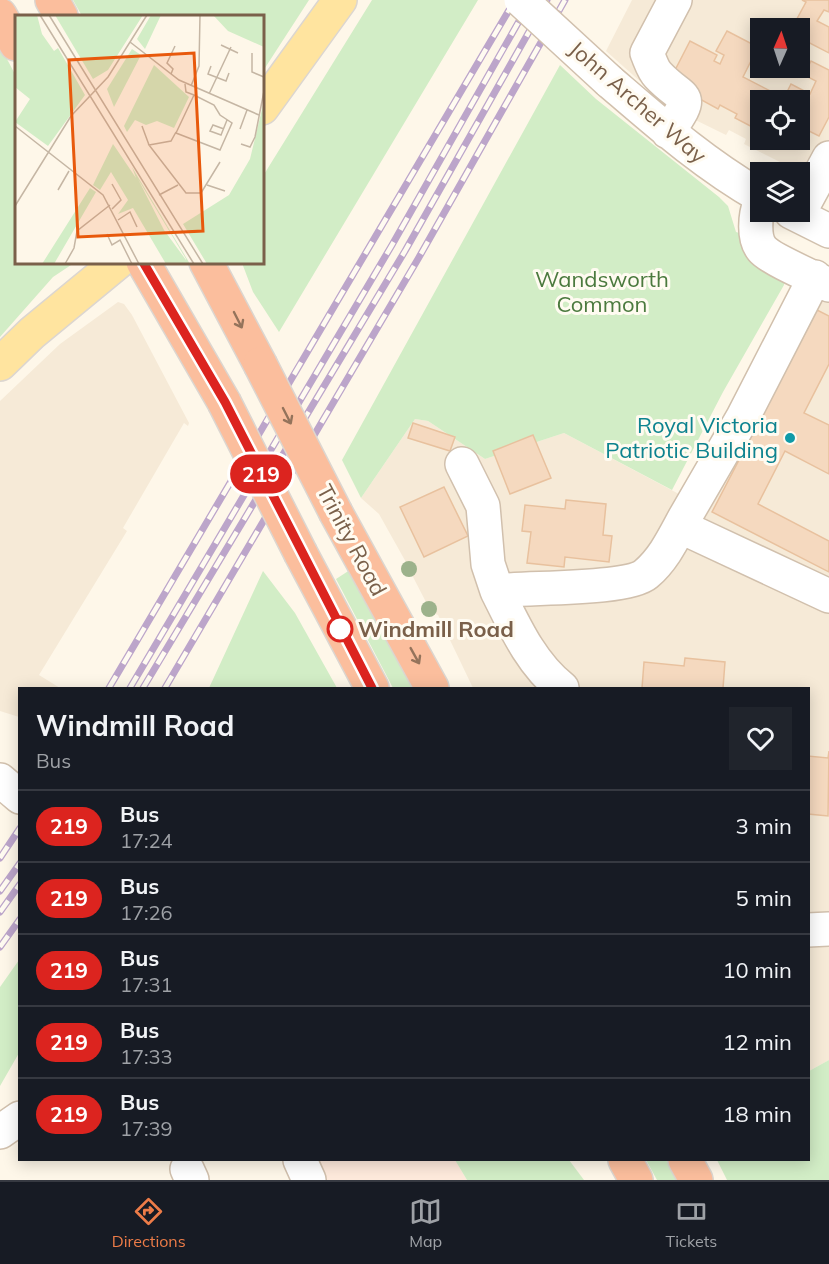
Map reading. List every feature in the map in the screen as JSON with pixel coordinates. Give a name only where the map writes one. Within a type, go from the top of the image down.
[{"type":"highway","points":[[52,0],[60,15]]},
{"type":"highway","points":[[0,15],[15,42]]},
{"type":"highway","points":[[144,264],[225,402],[371,687]]},
{"type":"highway","name":"Trinity Road","points":[[207,264],[336,513],[431,687]]},
{"type":"highway","points":[[626,1161],[636,1180]]},
{"type":"highway","points":[[686,1161],[696,1180]]},
{"type":"main road","points":[[264,105],[340,0]]},
{"type":"main road","points":[[0,364],[32,333],[116,264]]},
{"type":"street","name":"John Archer Way","points":[[521,0],[668,132],[718,172],[750,190]]},
{"type":"street","points":[[668,132],[682,112],[685,100],[682,92],[657,74],[647,53],[675,0]]},
{"type":"street","points":[[810,188],[829,158]]},
{"type":"street","points":[[810,221],[829,231]]},
{"type":"street","points":[[497,591],[621,583],[644,576],[666,551],[822,281],[761,247],[757,222]]},
{"type":"street","points":[[462,464],[483,506],[488,564],[497,591],[518,634],[549,678],[561,687]]},
{"type":"street","points":[[685,517],[686,525],[692,532],[829,596]]},
{"type":"street","points":[[810,930],[829,929]]},
{"type":"street","points":[[0,1132],[18,1119]]},
{"type":"street","points":[[300,1161],[309,1180]]},
{"type":"shaded area","points":[[632,0],[829,0],[829,179],[810,168],[810,162],[780,162],[756,150],[810,150],[810,90],[750,90],[750,147],[744,144],[746,139],[729,130],[726,135],[669,107],[606,51]]},
{"type":"shaded area","points":[[829,280],[829,1060],[810,1070],[810,687],[473,687],[438,615],[426,610],[427,604],[412,575],[405,570],[407,564],[379,514],[361,498],[415,419],[428,421],[485,459],[564,433],[709,510]]},
{"type":"shaded area","points":[[118,302],[124,304],[189,423],[188,426],[184,423],[123,528],[127,531],[39,675],[58,687],[18,687],[18,717],[0,711],[0,401],[60,344]]},
{"type":"shaded area","points":[[319,1161],[456,1161],[467,1180],[327,1180]]},
{"type":"green space","points":[[73,0],[309,0],[264,69],[264,15],[81,15]]},
{"type":"green space","points":[[372,0],[478,0],[279,332],[253,292],[242,264],[264,264],[264,174]]},
{"type":"green space","points":[[0,46],[15,74],[15,264],[72,264],[53,277],[0,337]]},
{"type":"green space","name":"Wandsworth Common","points":[[560,65],[596,99],[719,197],[728,206],[736,232],[746,235],[785,276],[784,285],[723,392],[672,490],[564,433],[485,459],[428,421],[415,419],[361,498],[342,460]]},
{"type":"green space","points":[[353,568],[416,687],[392,687],[336,579]]},
{"type":"green space","points":[[263,571],[295,613],[336,687],[209,687]]},
{"type":"green space","points":[[18,961],[18,1055],[0,1086],[0,987]]},
{"type":"green space","points":[[829,1060],[829,1180],[727,1180],[718,1161],[810,1161],[810,1070]]},
{"type":"green space","points":[[456,1161],[570,1161],[584,1180],[467,1180]]},
{"type":"green space","points":[[647,1161],[667,1161],[680,1180],[657,1180]]},
{"type":"building","points":[[802,0],[829,0],[829,12],[824,10],[817,21],[829,27],[829,53],[810,43],[810,18],[797,18],[806,2]]},
{"type":"building","points":[[727,31],[750,43],[750,63],[743,77],[768,90],[750,90],[750,126],[735,118],[737,114],[720,105],[718,109],[696,97],[672,76],[690,41],[717,55],[714,61],[720,64],[724,55],[716,51]]},
{"type":"building","points":[[811,61],[829,70],[829,117],[819,136],[810,132],[810,94],[816,81],[810,78]]},
{"type":"building","points":[[791,84],[802,90],[788,90]]},
{"type":"building","name":"Royal Victoria Patriotic Building","points":[[817,310],[829,316],[829,364],[804,413],[829,425],[829,474],[785,451],[758,504],[829,541],[829,572],[712,512]]},
{"type":"building","points":[[413,423],[455,437],[450,451],[408,438]]},
{"type":"building","points":[[533,435],[551,478],[510,494],[493,451]]},
{"type":"building","points":[[444,487],[468,536],[424,557],[400,507]]},
{"type":"building","points":[[566,500],[606,504],[603,535],[612,536],[609,562],[565,557],[564,567],[527,563],[531,532],[522,531],[525,505],[565,509]]},
{"type":"building","points":[[685,658],[725,662],[723,687],[642,687],[644,662],[684,666]]},
{"type":"building","points":[[829,751],[828,816],[810,814],[810,756],[828,758]]},
{"type":"railway","points":[[110,687],[515,0]]},
{"type":"railway","points":[[131,687],[392,245],[531,0]]},
{"type":"railway","points":[[144,687],[405,251],[547,0]]},
{"type":"railway","points":[[166,687],[418,259],[565,0]]},
{"type":"railway","points":[[0,858],[18,831]]},
{"type":"railway","points":[[0,891],[18,866]]},
{"type":"railway","points":[[0,912],[18,887]]},
{"type":"railway","points":[[0,947],[18,922]]},
{"type":"bus line","name":"219","points":[[144,264],[225,402],[371,687]]},
{"type":"place","name":"Royal Victoria Patriotic Building","points":[[790,438]]},
{"type":"place","name":"Windmill Road","points":[[340,629]]}]
